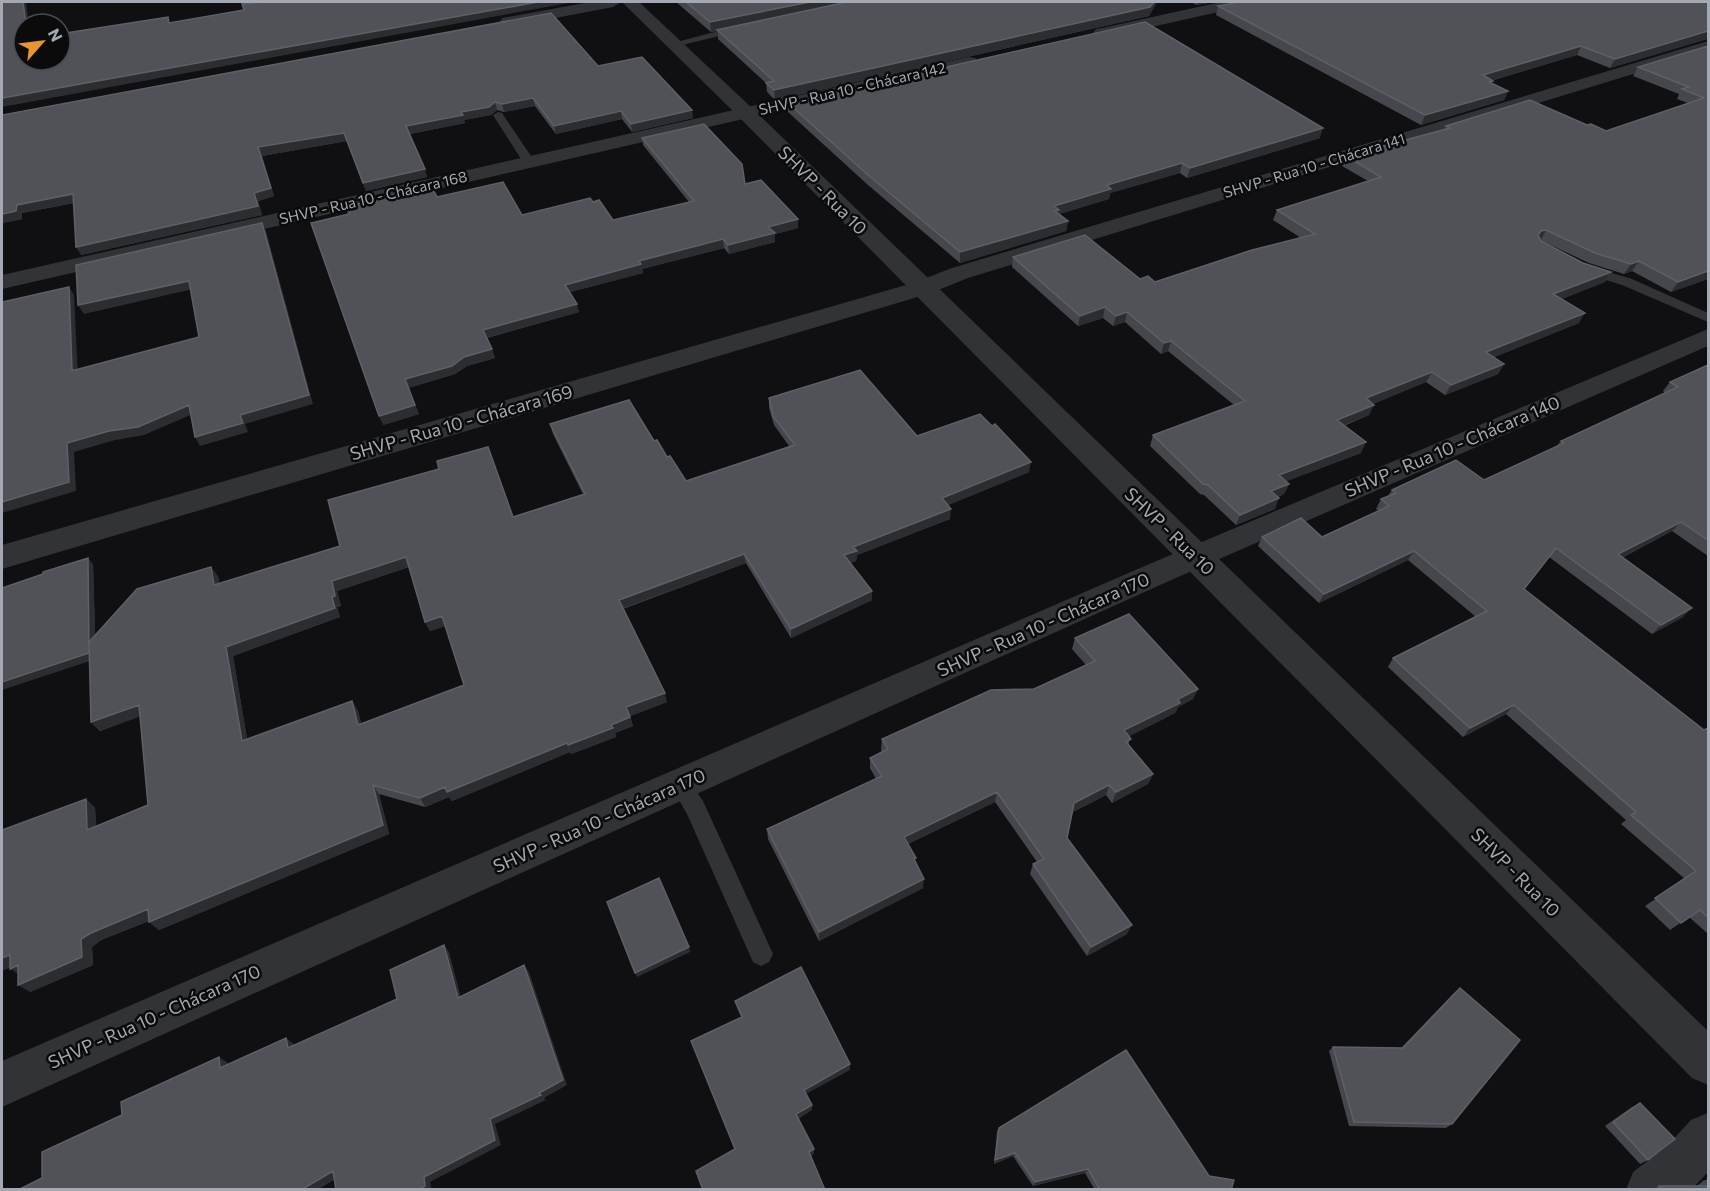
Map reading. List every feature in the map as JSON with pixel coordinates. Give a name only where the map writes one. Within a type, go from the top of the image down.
[{"type":"street","points":[[490,26],[614,2]]},
{"type":"street","name":"SHVP - Rua 10","points":[[630,2],[745,112],[1708,1062]]},
{"type":"street","points":[[1084,37],[1241,2]]},
{"type":"street","name":"SHVP - Rua 10 - Chácara 141","points":[[922,288],[960,273],[1708,46]]},
{"type":"street","name":"SHVP - Rua 10 - Chácara 142","points":[[745,112],[983,59]]},
{"type":"street","name":"SHVP - Rua 10 - Chácara 168","points":[[2,282],[745,112]]},
{"type":"street","name":"SHVP - Rua 10 - Chácara 169","points":[[2,557],[922,288]]},
{"type":"street","name":"SHVP - Rua 10 - Chácara 140","points":[[1196,557],[1708,337]]},
{"type":"street","name":"SHVP - Rua 10 - Chácara 170","points":[[2,1084],[1196,557]]},
{"type":"street","points":[[1651,1190],[1682,1165],[1708,1137]]},
{"type":"lane","points":[[674,44],[752,26]]},
{"type":"lane","points":[[498,115],[529,162]]},
{"type":"lane","points":[[1574,264],[1627,282],[1708,318]]},
{"type":"lane","points":[[680,784],[695,808],[761,954]]},
{"type":"building","points":[[2,2],[23,2],[24,12],[12,12],[12,72],[72,72],[72,32],[168,17],[169,23],[244,10],[242,4],[260,2],[538,2],[2,98]]},
{"type":"building","points":[[686,2],[810,2],[710,22]]},
{"type":"building","points":[[847,2],[1154,2],[1150,7],[774,90],[766,83],[774,81],[717,30]]},
{"type":"building","points":[[1239,2],[1708,2],[1708,31],[1615,59],[1581,46],[1483,75],[1493,81],[1489,82],[1508,91],[1425,115],[1218,6]]},
{"type":"building","points":[[551,13],[598,66],[642,57],[692,110],[631,124],[621,111],[554,126],[533,98],[502,104],[495,102],[489,107],[461,112],[463,115],[406,126],[425,169],[363,183],[344,133],[258,147],[271,188],[254,193],[258,206],[76,247],[73,194],[17,205],[16,211],[2,214],[2,115]]},
{"type":"building","points":[[1145,22],[1323,128],[1190,168],[1182,163],[1107,185],[1111,189],[1054,206],[1059,210],[1055,211],[1068,221],[960,252],[868,175],[788,103]]},
{"type":"building","points":[[1708,46],[1708,271],[1678,282],[1639,261],[1631,264],[1595,253],[1546,230],[1541,231],[1538,235],[1541,241],[1583,263],[1611,272],[1553,294],[1585,313],[1486,352],[1504,364],[1451,385],[1432,372],[1366,398],[1374,405],[1337,420],[1366,442],[1279,475],[1289,484],[1271,491],[1279,498],[1240,515],[1208,485],[1203,484],[1153,435],[1245,401],[1171,341],[1164,343],[1127,312],[1116,316],[1105,307],[1080,316],[1013,257],[1085,235],[1140,279],[1148,276],[1155,282],[1252,250],[1315,234],[1277,210],[1381,177],[1346,156],[1450,128],[1446,126],[1530,100],[1606,131],[1704,98],[1682,89],[1689,87],[1638,67]]},
{"type":"building","points":[[704,124],[742,164],[745,184],[761,180],[798,219],[768,227],[775,233],[728,245],[723,239],[639,261],[641,264],[565,285],[577,304],[483,330],[492,349],[464,357],[452,366],[405,379],[415,405],[379,416],[311,223],[349,214],[346,207],[431,185],[437,197],[503,182],[522,215],[590,198],[593,202],[599,200],[613,220],[694,201],[642,138]]},
{"type":"building","points":[[262,223],[309,395],[240,415],[243,423],[195,437],[189,405],[138,427],[109,431],[67,443],[69,482],[2,502],[2,302],[69,287],[72,370],[199,337],[189,281],[78,305],[76,265]]},
{"type":"building","points":[[1708,365],[1708,540],[1681,522],[1618,554],[1692,608],[1661,625],[1556,548],[1524,589],[1704,730],[1708,728],[1708,917],[1700,910],[1681,923],[1655,898],[1696,871],[1631,815],[1636,812],[1514,705],[1470,728],[1393,658],[1487,611],[1414,551],[1324,594],[1262,537],[1301,518],[1322,537],[1389,506],[1381,499],[1396,493],[1392,490],[1456,460],[1484,480],[1564,443],[1561,441],[1678,387],[1670,382]]},
{"type":"building","points":[[860,370],[917,436],[980,414],[992,426],[995,424],[1031,462],[942,498],[951,509],[853,547],[857,551],[844,555],[872,591],[791,629],[744,554],[619,600],[665,693],[626,707],[630,717],[611,725],[613,728],[568,745],[567,743],[447,792],[445,787],[420,798],[373,785],[383,825],[149,922],[148,909],[91,933],[81,939],[82,957],[18,985],[18,965],[10,969],[10,955],[2,958],[2,830],[86,799],[87,830],[148,805],[139,705],[91,722],[89,642],[137,589],[211,567],[214,585],[340,546],[328,500],[439,469],[437,461],[488,447],[513,517],[585,494],[550,424],[629,400],[654,441],[657,440],[667,457],[670,456],[686,481],[795,445],[773,416],[769,398]],"holes":[[[406,557],[425,622],[442,616],[464,685],[358,725],[352,701],[242,741],[226,647],[335,608],[332,581]]]},
{"type":"building","points":[[88,558],[89,653],[2,682],[2,588]]},
{"type":"building","points":[[1129,614],[1198,689],[1178,699],[1180,703],[1124,730],[1131,739],[1126,742],[1153,774],[1116,792],[1109,785],[1074,803],[1067,838],[1132,925],[1091,947],[1033,864],[1044,859],[997,792],[904,837],[916,858],[914,859],[924,879],[819,932],[767,829],[882,776],[870,758],[888,749],[882,739],[991,690],[1034,689],[1095,661],[1075,638]]},
{"type":"building","points":[[659,878],[689,947],[635,973],[607,902]]},
{"type":"building","points":[[444,945],[458,998],[524,965],[563,1080],[539,1093],[541,1095],[490,1119],[495,1140],[424,1177],[425,1186],[418,1190],[336,1190],[333,1171],[301,1190],[18,1190],[42,1178],[42,1152],[122,1115],[121,1102],[219,1057],[220,1068],[286,1038],[288,1048],[397,999],[390,970]]},
{"type":"building","points":[[801,967],[850,1064],[804,1090],[812,1105],[796,1114],[814,1149],[809,1152],[825,1190],[703,1190],[696,1171],[735,1149],[691,1041],[742,1017],[735,1001]]},
{"type":"building","points":[[1460,988],[1520,1040],[1452,1124],[1354,1122],[1333,1047],[1403,1048]]},
{"type":"building","points":[[1126,1050],[1209,1176],[1234,1180],[1231,1190],[1100,1190],[1088,1169],[1035,1182],[1015,1153],[995,1160],[999,1128]]},
{"type":"building","points":[[1640,1103],[1675,1139],[1648,1160],[1613,1122]]},
{"type":"building","points":[[1659,1186],[1708,1186],[1708,1190],[1662,1190]]}]
